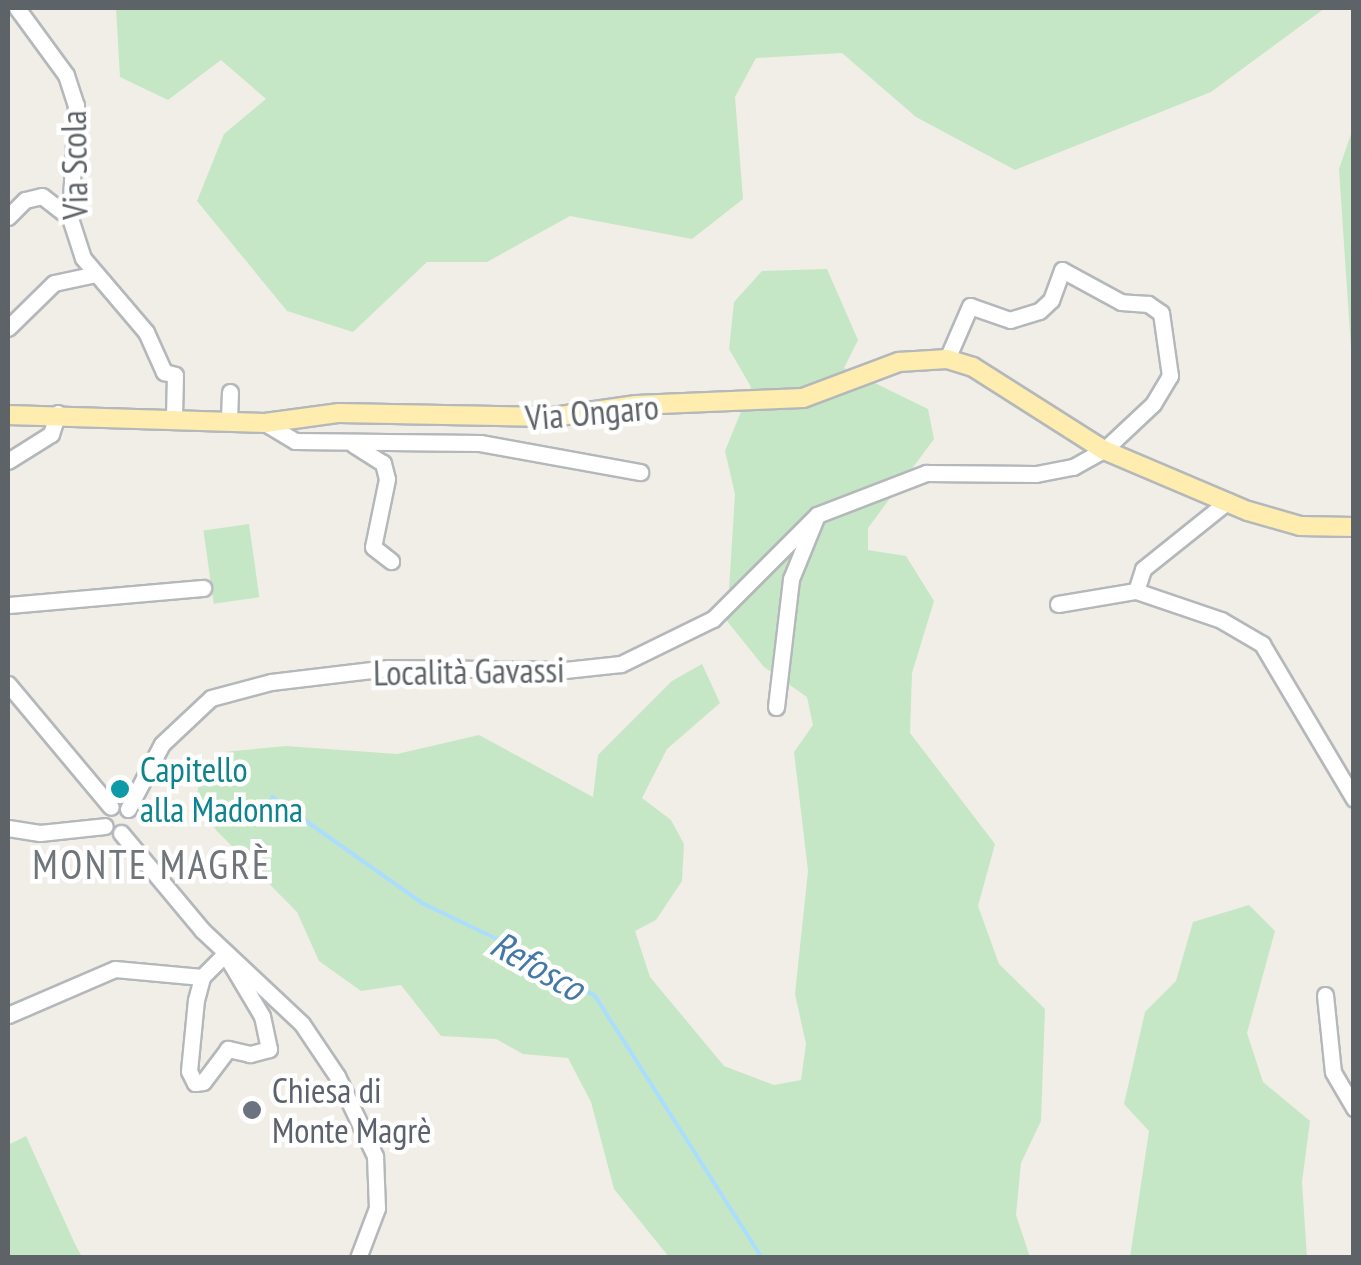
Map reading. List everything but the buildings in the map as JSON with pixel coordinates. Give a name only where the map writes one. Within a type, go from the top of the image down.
[{"type":"main road","name":"Via Ongaro","points":[[8,415],[58,413],[265,423],[339,413],[510,420],[636,405],[803,398],[899,362],[948,358]]},
{"type":"main road","points":[[948,358],[972,367],[1104,450],[1300,526],[1354,528]]},
{"type":"street","name":"Via Scola","points":[[17,8],[66,75],[76,105],[70,218],[83,258],[146,332],[164,372],[175,374],[174,417]]},
{"type":"street","points":[[8,217],[25,200],[42,196],[70,218]]},
{"type":"street","points":[[948,358],[970,306],[1010,320],[1039,311],[1051,300],[1062,270],[1121,302],[1148,304],[1160,313],[1168,386],[1104,450]]},
{"type":"street","points":[[8,328],[58,282],[96,274]]},
{"type":"street","points":[[229,420],[230,392]]},
{"type":"street","points":[[8,461],[51,434],[58,413]]},
{"type":"street","points":[[265,423],[295,441],[480,442],[640,472]]},
{"type":"street","points":[[350,444],[383,463],[387,480],[372,548],[391,561]]},
{"type":"street","name":"Località Gavassi","points":[[122,832],[132,822],[128,809],[162,744],[211,698],[272,682],[388,668],[565,670],[621,664],[712,619],[816,516],[926,473],[1036,474],[1073,466],[1104,450]]},
{"type":"street","points":[[1136,591],[1143,569],[1228,501]]},
{"type":"street","points":[[776,707],[791,579],[816,516]]},
{"type":"street","points":[[8,605],[203,588]]},
{"type":"street","points":[[1058,604],[1136,591],[1221,620],[1262,644],[1354,799]]},
{"type":"street","points":[[8,684],[110,807],[128,809]]},
{"type":"street","points":[[106,826],[110,807]]},
{"type":"street","points":[[8,828],[40,833],[106,826],[122,832],[131,852],[226,954],[302,1024],[370,1138],[376,1208],[358,1258]]},
{"type":"street","points":[[226,954],[262,1016],[271,1042],[266,1052],[228,1049],[203,1082],[194,1083],[189,1071],[192,1016],[202,978],[226,954]]},
{"type":"street","points":[[8,1015],[115,969],[202,978]]},
{"type":"street","points":[[1325,996],[1334,1072],[1354,1108]]},
{"type":"green space","points":[[116,8],[1325,8],[1211,92],[1015,170],[916,117],[842,53],[756,58],[735,97],[743,199],[692,239],[570,216],[487,262],[427,262],[353,332],[287,311],[197,201],[224,134],[266,99],[221,60],[168,100],[120,77]]},
{"type":"green space","points":[[1353,128],[1353,378],[1339,169]]},
{"type":"green space","points":[[827,269],[858,340],[844,368],[928,409],[934,439],[868,528],[868,550],[906,556],[934,601],[912,673],[910,733],[995,844],[978,906],[999,964],[1045,1009],[1041,1121],[1021,1163],[1016,1215],[1030,1257],[669,1257],[614,1189],[591,1102],[568,1058],[523,1054],[496,1039],[441,1036],[401,985],[361,991],[319,961],[297,912],[216,830],[196,799],[201,773],[224,752],[286,746],[397,754],[479,735],[593,797],[598,755],[672,681],[702,664],[720,703],[667,749],[642,798],[671,820],[684,844],[682,881],[656,920],[635,931],[650,977],[724,1066],[774,1085],[801,1080],[806,1044],[795,994],[808,871],[794,752],[813,725],[807,697],[764,667],[727,621],[735,494],[725,451],[751,387],[729,349],[734,302],[762,271]]},
{"type":"green space","points":[[249,524],[259,597],[214,604],[203,530]]},
{"type":"green space","points":[[1249,905],[1275,931],[1247,1033],[1263,1082],[1310,1121],[1302,1182],[1307,1257],[1130,1257],[1149,1131],[1124,1104],[1145,1012],[1176,981],[1193,922]]},
{"type":"green space","points":[[26,1136],[82,1257],[8,1257],[8,1145]]},
{"type":"waterway","name":"Refosco","points":[[272,797],[422,903],[528,954],[595,996],[762,1258]]},
{"type":"place","name":"Capitello alla Madonna","points":[[120,789]]},
{"type":"place","name":"Chiesa di Monte Magrè","points":[[252,1110]]},
{"type":"district","name":"MONTE MAGRÈ","points":[[152,864]]}]
